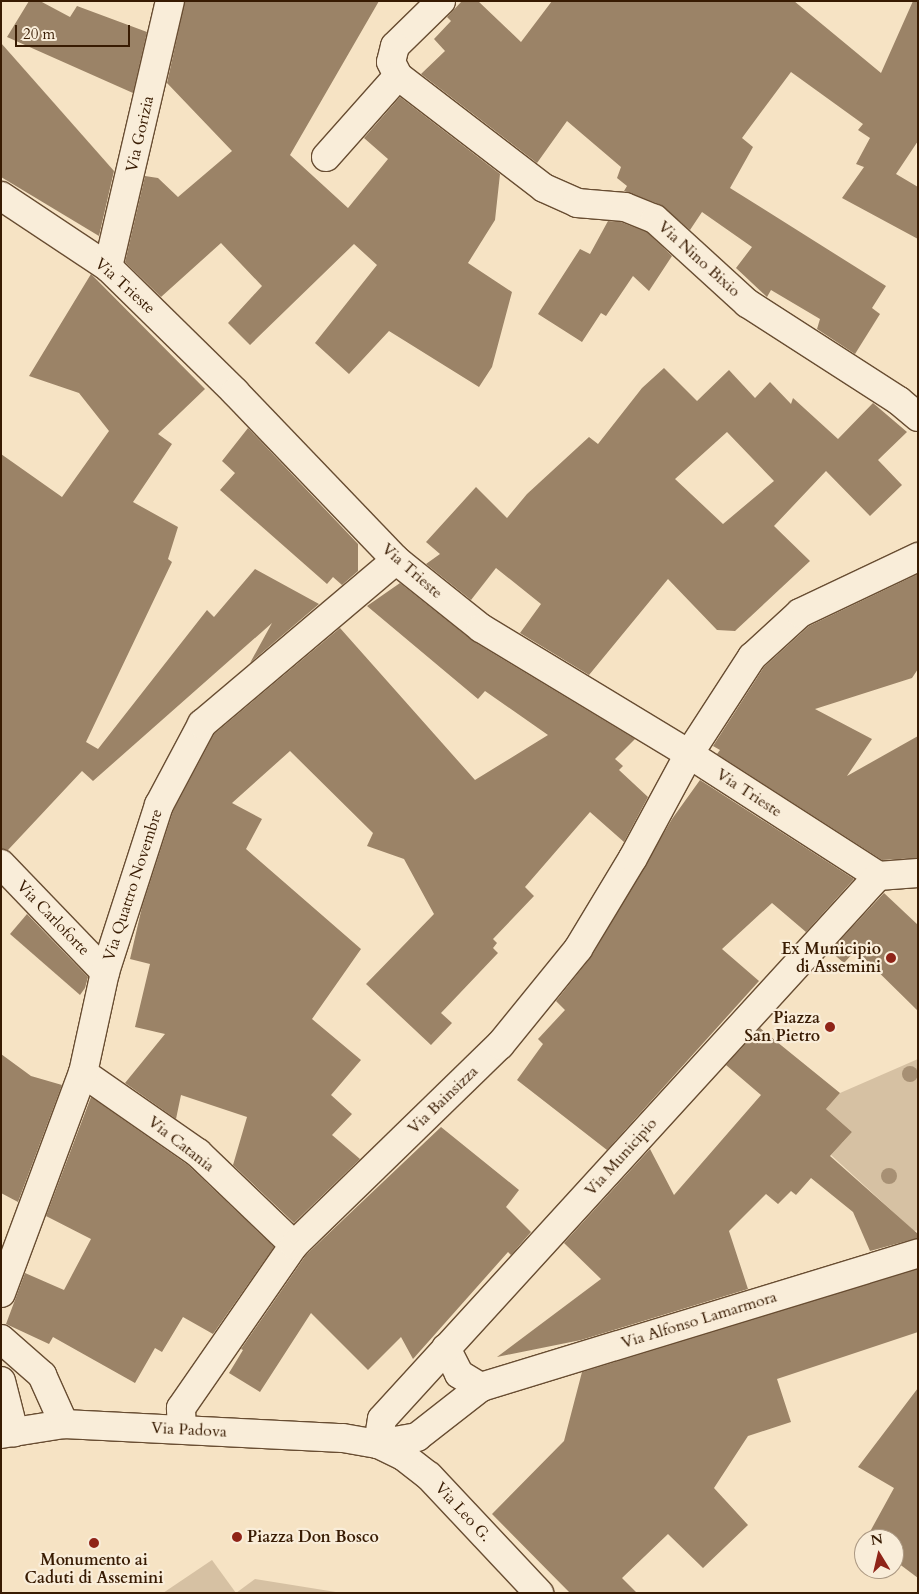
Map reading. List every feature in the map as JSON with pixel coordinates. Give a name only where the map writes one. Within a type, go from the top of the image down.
[{"type":"street","name":"Via Gorizia","points":[[108,266],[170,1]]},
{"type":"street","points":[[326,157],[398,76],[391,62],[395,46],[441,1]]},
{"type":"street","name":"Via Nino Bixio","points":[[398,76],[544,188],[577,203],[625,207],[655,219],[747,303],[899,401],[918,417]]},
{"type":"street","name":"Via Trieste","points":[[1,196],[108,266],[235,392],[396,560],[481,628],[689,754],[878,876]]},
{"type":"street","name":"Via Bainsizza","points":[[182,1429],[181,1408],[294,1245],[506,1038],[578,949],[633,858],[689,754],[752,657],[800,613],[918,556]]},
{"type":"street","name":"Via Quattro Novembre","points":[[1,1292],[83,1073],[105,972],[159,805],[202,724],[396,560]]},
{"type":"street","name":"Via Carloforte","points":[[1,864],[105,972]]},
{"type":"street","points":[[878,876],[918,873]]},
{"type":"street","name":"Via Municipio","points":[[378,1444],[382,1419],[878,876]]},
{"type":"street","name":"Via Catania","points":[[83,1073],[198,1154],[294,1245]]},
{"type":"street","name":"Via Alfonso Lamarmora","points":[[378,1444],[417,1436],[481,1387],[918,1253]]},
{"type":"street","points":[[1,1339],[42,1375],[64,1424]]},
{"type":"street","points":[[446,1348],[459,1374],[481,1387]]},
{"type":"street","points":[[1,1381],[8,1433]]},
{"type":"street","name":"Via Padova","points":[[8,1433],[64,1424],[343,1438],[378,1444]]},
{"type":"street","name":"Via Leo G.","points":[[378,1444],[404,1456],[429,1476],[538,1593]]},
{"type":"shaded area","points":[[918,1059],[918,1230],[914,1231],[831,1155],[852,1132],[826,1109],[840,1093]]},
{"type":"shaded area","points":[[212,1560],[236,1593],[163,1593]]},
{"type":"shaded area","points":[[255,1579],[342,1593],[236,1593]]},
{"type":"building","points":[[29,1],[40,1],[70,17],[77,6],[147,32],[133,93],[7,37]]},
{"type":"building","points":[[185,1],[379,1],[290,155],[348,208],[388,159],[364,138],[400,97],[500,174],[495,220],[468,263],[512,292],[492,367],[479,387],[389,331],[349,374],[315,343],[377,265],[354,244],[250,345],[228,323],[262,286],[221,243],[161,297],[125,262],[145,176],[158,178],[178,197],[232,151],[167,83]]},
{"type":"building","points":[[462,1],[478,1],[521,42],[552,1],[794,1],[881,73],[913,1],[918,1],[918,141],[896,174],[918,187],[918,239],[842,198],[864,167],[856,164],[870,138],[858,130],[863,124],[791,72],[742,138],[753,147],[730,188],[886,286],[872,308],[880,314],[855,354],[817,329],[820,319],[771,290],[767,297],[736,268],[752,247],[702,212],[690,230],[661,205],[624,191],[627,186],[617,178],[621,167],[567,121],[537,163],[421,74],[445,51],[434,39],[451,21],[447,17]]},
{"type":"building","points":[[1,43],[114,171],[99,236],[1,177]]},
{"type":"building","points":[[608,221],[621,222],[647,232],[672,256],[649,291],[633,276],[606,316],[601,313],[582,342],[538,314],[580,249],[590,254]]},
{"type":"building","points":[[91,274],[205,389],[158,434],[172,444],[133,502],[178,527],[168,559],[172,562],[86,742],[98,749],[207,610],[214,617],[255,569],[319,604],[250,663],[272,623],[93,781],[82,771],[8,850],[1,849],[1,454],[62,497],[109,431],[79,393],[29,376]]},
{"type":"building","points":[[664,368],[697,401],[729,370],[755,398],[770,382],[791,404],[793,398],[838,439],[873,403],[907,432],[878,460],[902,485],[870,516],[826,471],[774,526],[810,561],[735,631],[717,630],[668,579],[589,675],[520,633],[541,604],[496,568],[471,600],[426,564],[440,554],[426,542],[476,487],[507,518],[527,494],[589,437],[598,444],[642,388]],"holes":[[[727,432],[774,481],[723,524],[675,479]]]},
{"type":"building","points":[[248,428],[358,544],[358,571],[342,585],[333,577],[327,584],[220,490],[235,473],[222,461]]},
{"type":"building","points":[[918,574],[918,669],[912,678],[815,709],[872,739],[847,776],[918,736],[918,858],[882,860],[717,754],[720,750],[713,746],[764,667],[809,626]]},
{"type":"building","points":[[400,583],[473,641],[635,739],[615,759],[623,766],[619,770],[648,797],[624,842],[590,812],[525,887],[534,896],[493,939],[497,943],[493,948],[498,953],[441,1013],[452,1023],[431,1045],[366,984],[434,914],[404,859],[367,846],[373,833],[290,751],[232,803],[262,819],[246,849],[361,949],[312,1019],[361,1060],[331,1095],[352,1114],[332,1135],[360,1159],[294,1223],[233,1165],[247,1117],[181,1095],[176,1119],[125,1083],[165,1034],[135,1027],[150,964],[130,959],[142,907],[173,811],[214,734],[340,628],[475,780],[548,735],[485,691],[478,699],[367,606]]},
{"type":"building","points":[[700,780],[854,879],[806,932],[772,903],[722,949],[759,981],[607,1150],[517,1080],[543,1044],[538,1039],[565,1010],[556,1001],[591,957],[672,819]]},
{"type":"building","name":"Ex Municipio di Assemini","points":[[884,893],[918,925],[918,1011],[856,950],[844,963],[830,951]]},
{"type":"building","points":[[27,914],[88,977],[85,988],[80,995],[10,934]]},
{"type":"building","points":[[760,1028],[840,1093],[826,1109],[852,1132],[830,1156],[918,1234],[918,1238],[870,1251],[853,1212],[811,1178],[796,1195],[791,1191],[778,1204],[766,1194],[729,1231],[748,1289],[581,1340],[497,1357],[601,1279],[564,1243],[650,1149],[674,1195],[761,1095],[726,1065]]},
{"type":"building","points":[[1,1054],[31,1076],[62,1085],[18,1202],[1,1193]]},
{"type":"building","points":[[91,1097],[188,1165],[274,1247],[213,1334],[183,1317],[162,1352],[155,1348],[135,1383],[53,1337],[49,1344],[6,1324],[25,1273],[64,1290],[91,1239],[46,1216]]},
{"type":"building","points":[[441,1127],[519,1190],[506,1207],[531,1232],[511,1255],[508,1252],[413,1359],[401,1337],[368,1370],[311,1313],[260,1392],[229,1373],[243,1350],[241,1349],[306,1255]]},
{"type":"building","points":[[918,1269],[918,1332],[777,1379],[791,1422],[748,1436],[714,1488],[748,1525],[703,1568],[668,1534],[622,1578],[637,1593],[570,1593],[492,1514],[564,1441],[582,1372]]},
{"type":"building","points":[[918,1388],[918,1578],[904,1568],[904,1529],[871,1529],[894,1488],[858,1467]]},
{"type":"place","name":"Ex Municipio di Assemini","points":[[891,958]]},
{"type":"place","name":"Piazza San Pietro","points":[[830,1027]]},
{"type":"place","name":"Piazza Don Bosco","points":[[237,1537]]},
{"type":"place","name":"Monumento ai Caduti di Assemini","points":[[94,1543]]}]
